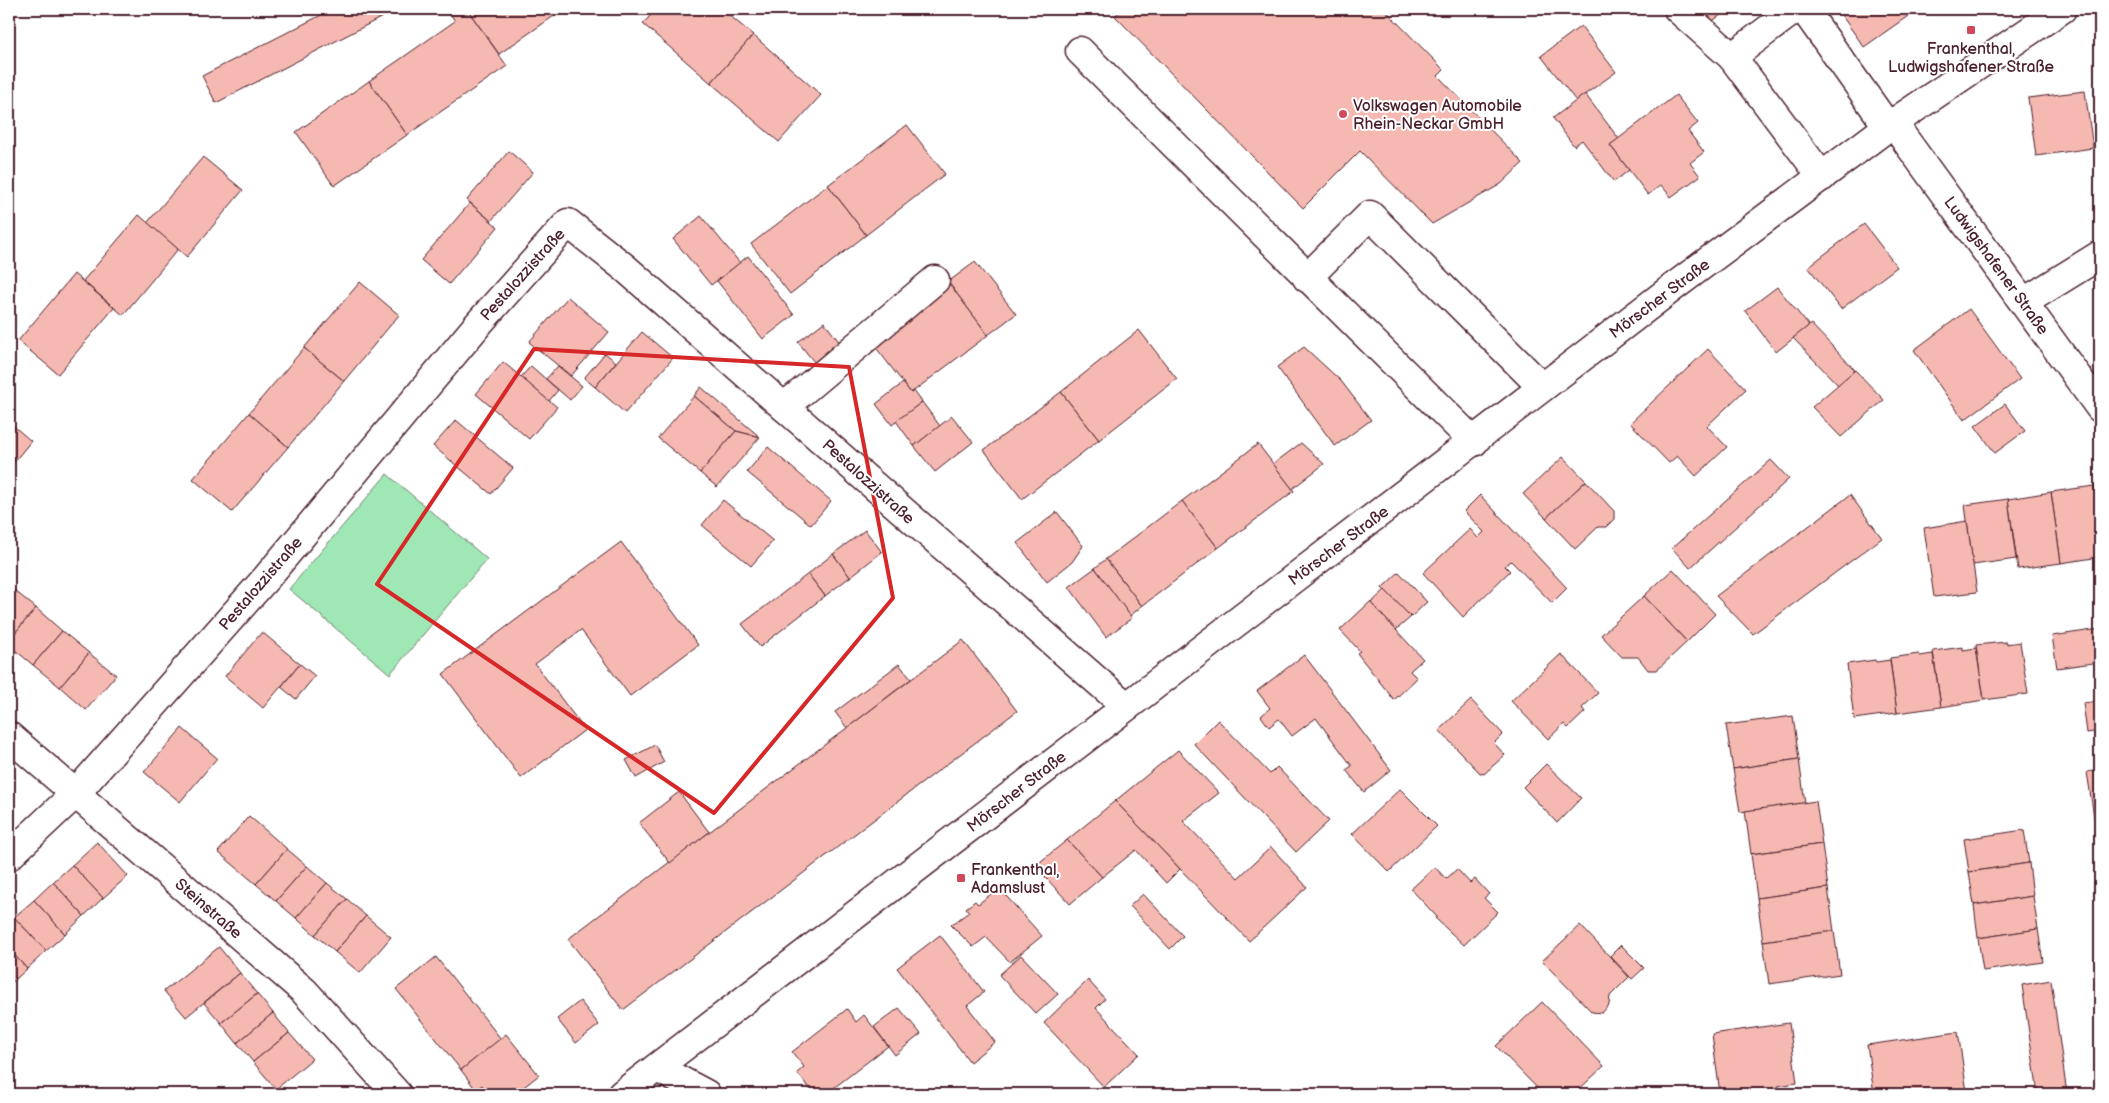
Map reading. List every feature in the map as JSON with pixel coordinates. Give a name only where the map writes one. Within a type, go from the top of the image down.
[{"type":"street","points":[[1678,9],[1732,57],[1822,177]]},
{"type":"street","points":[[1732,57],[1795,9]]},
{"type":"street","name":"Ludwigshafener Straße","points":[[1804,9],[2024,302],[2100,408]]},
{"type":"street","name":"Mörscher Straße","points":[[622,1094],[1126,706],[1474,442],[1542,387],[1890,125],[2062,9]]},
{"type":"street","points":[[1080,51],[1474,442]]},
{"type":"street","points":[[1307,278],[1370,215],[1542,387]]},
{"type":"street","name":"Pestalozzistraße","points":[[9,856],[76,793],[268,576],[480,322],[568,223],[625,268],[1126,706]]},
{"type":"street","points":[[2024,302],[2100,255]]},
{"type":"street","points":[[784,407],[935,280]]},
{"type":"street","name":"Steinstraße","points":[[9,736],[304,991],[396,1094]]},
{"type":"street","points":[[657,1068],[706,1094]]},
{"type":"highlighted area","points":[[534,349],[849,367],[893,598],[714,813],[377,584]]},
{"type":"green space","points":[[387,474],[487,559],[390,674],[289,589]]},
{"type":"building","points":[[333,9],[387,9],[390,13],[216,103],[202,76]]},
{"type":"building","points":[[453,9],[467,9],[507,66],[407,135],[369,81],[455,21],[449,12]]},
{"type":"building","points":[[467,9],[564,9],[499,54]]},
{"type":"building","points":[[656,9],[722,9],[753,35],[711,83],[643,24]]},
{"type":"building","name":"Volkswagen Automobile Rhein-Neckar GmbH","points":[[1122,9],[1384,9],[1444,70],[1438,76],[1523,163],[1501,184],[1432,224],[1360,151],[1303,208],[1115,16]]},
{"type":"building","points":[[1695,9],[1729,9],[1707,25]]},
{"type":"building","points":[[1837,9],[1918,9],[1864,47]]},
{"type":"building","points":[[1581,26],[1616,72],[1576,101],[1541,56]]},
{"type":"building","points":[[753,35],[821,95],[779,142],[711,83]]},
{"type":"building","points":[[369,81],[407,135],[334,186],[296,132]]},
{"type":"building","points":[[2085,91],[2093,148],[2036,156],[2028,98]]},
{"type":"building","points":[[1585,94],[1619,139],[1610,145],[1629,170],[1614,182],[1582,140],[1574,146],[1553,118]]},
{"type":"building","points":[[1676,95],[1698,123],[1688,131],[1704,152],[1690,163],[1700,176],[1671,197],[1661,185],[1648,195],[1610,145]]},
{"type":"building","points":[[907,125],[945,174],[866,235],[828,185]]},
{"type":"building","points":[[509,151],[533,172],[491,221],[467,200]]},
{"type":"building","points":[[203,157],[243,190],[187,257],[147,223]]},
{"type":"building","points":[[828,185],[866,235],[790,294],[751,244]]},
{"type":"building","points":[[470,203],[498,227],[449,284],[421,260]]},
{"type":"building","points":[[139,215],[178,249],[123,315],[83,281]]},
{"type":"building","points":[[701,216],[740,263],[711,285],[673,239]]},
{"type":"building","points":[[1864,224],[1897,267],[1841,309],[1808,267]]},
{"type":"building","points":[[748,256],[794,315],[763,339],[717,281]]},
{"type":"building","points":[[975,262],[1016,314],[988,335],[948,282]]},
{"type":"building","points":[[74,274],[114,308],[58,374],[18,341]]},
{"type":"building","points":[[360,282],[399,315],[344,381],[304,348]]},
{"type":"building","points":[[948,282],[988,335],[911,393],[871,341]]},
{"type":"building","points":[[1777,287],[1809,326],[1776,352],[1745,311]]},
{"type":"building","points":[[568,297],[609,332],[571,376],[529,342]]},
{"type":"building","points":[[1969,309],[2020,379],[1964,420],[1914,350]]},
{"type":"building","points":[[824,322],[844,348],[819,368],[798,342]]},
{"type":"building","points":[[1811,324],[1855,370],[1838,385],[1793,338]]},
{"type":"building","points":[[1139,330],[1177,379],[1099,440],[1061,392]]},
{"type":"building","points":[[642,332],[673,358],[625,413],[595,387]]},
{"type":"building","points":[[1304,347],[1341,381],[1371,420],[1335,446],[1277,367]]},
{"type":"building","points":[[304,348],[344,381],[288,447],[249,413]]},
{"type":"building","points":[[1708,349],[1746,389],[1707,426],[1727,447],[1696,476],[1677,456],[1669,463],[1630,423]]},
{"type":"building","points":[[605,353],[616,362],[595,387],[584,378]]},
{"type":"building","points":[[503,362],[557,407],[529,439],[476,394]]},
{"type":"building","points":[[531,366],[558,390],[549,401],[521,377]]},
{"type":"building","points":[[558,366],[582,386],[570,400],[546,379]]},
{"type":"building","points":[[1855,370],[1884,400],[1841,437],[1812,407]]},
{"type":"building","points":[[903,383],[911,393],[914,391],[922,402],[892,425],[876,404]]},
{"type":"building","points":[[701,387],[760,437],[736,431],[694,396]]},
{"type":"building","points":[[1061,392],[1099,440],[1022,499],[984,450]]},
{"type":"building","points":[[694,396],[736,431],[700,473],[658,438]]},
{"type":"building","points":[[922,402],[940,426],[914,446],[896,421]]},
{"type":"building","points":[[2005,404],[2025,431],[1995,453],[1975,426]]},
{"type":"building","points":[[249,413],[288,447],[232,512],[193,479]]},
{"type":"building","points":[[952,416],[973,442],[935,472],[914,446]]},
{"type":"building","points":[[456,420],[513,468],[491,494],[433,446]]},
{"type":"building","points":[[9,422],[31,441],[10,467],[9,466]]},
{"type":"building","points":[[736,431],[760,437],[717,487],[700,473]]},
{"type":"building","points":[[1301,443],[1324,464],[1292,489],[1273,464]]},
{"type":"building","points":[[1258,444],[1294,491],[1218,548],[1182,501]]},
{"type":"building","points":[[768,447],[831,501],[811,525],[747,472]]},
{"type":"building","points":[[1563,457],[1586,481],[1546,518],[1523,494]]},
{"type":"building","points":[[1771,460],[1789,479],[1690,568],[1672,548]]},
{"type":"building","points":[[1586,481],[1614,511],[1614,519],[1606,527],[1598,527],[1575,549],[1546,518]]},
{"type":"building","points":[[2094,486],[2100,528],[2100,557],[2061,563],[2051,492]]},
{"type":"building","points":[[2051,492],[2061,563],[2018,569],[2008,499]]},
{"type":"building","points":[[1480,495],[1567,588],[1552,603],[1511,561],[1505,566],[1510,571],[1463,617],[1423,573],[1470,529],[1478,538],[1484,532],[1464,511]]},
{"type":"building","points":[[1850,495],[1882,538],[1753,634],[1716,596]]},
{"type":"building","points":[[2008,499],[2016,559],[1973,565],[1965,505]]},
{"type":"building","points":[[723,500],[773,541],[751,566],[702,525]]},
{"type":"building","points":[[1182,501],[1218,548],[1142,606],[1106,559]]},
{"type":"building","points":[[1057,512],[1083,546],[1072,562],[1047,582],[1017,543]]},
{"type":"building","points":[[1967,521],[1977,592],[1934,597],[1924,528]]},
{"type":"building","points":[[865,530],[882,552],[850,577],[833,554]]},
{"type":"building","points":[[621,542],[698,645],[630,696],[581,630],[535,664],[585,730],[521,778],[443,674]]},
{"type":"building","points":[[833,554],[850,577],[825,596],[808,574]]},
{"type":"building","points":[[1106,559],[1142,606],[1130,616],[1095,568]]},
{"type":"building","points":[[1095,568],[1132,618],[1106,637],[1069,587]]},
{"type":"building","points":[[1673,569],[1715,614],[1687,642],[1644,596]]},
{"type":"building","points":[[1399,572],[1427,602],[1411,617],[1382,588]]},
{"type":"building","points":[[808,574],[825,596],[760,647],[742,624]]},
{"type":"building","points":[[9,586],[36,608],[9,640]]},
{"type":"building","points":[[1385,590],[1411,617],[1396,630],[1371,603]]},
{"type":"building","points":[[1644,596],[1687,642],[1657,670],[1648,670],[1638,657],[1622,657],[1601,635]]},
{"type":"building","points":[[1370,602],[1423,659],[1410,671],[1417,678],[1394,700],[1357,653],[1360,651],[1340,630]]},
{"type":"building","points":[[36,608],[62,631],[33,665],[9,645],[9,640]]},
{"type":"building","points":[[2100,629],[2100,662],[2057,668],[2052,636]]},
{"type":"building","points":[[62,631],[89,653],[60,687],[33,665]]},
{"type":"building","points":[[262,632],[300,664],[263,708],[225,676]]},
{"type":"building","points":[[963,640],[1017,711],[623,1010],[568,939]]},
{"type":"building","points":[[2006,642],[2006,644],[2020,642],[2028,694],[1984,700],[1976,645]]},
{"type":"building","points":[[1963,647],[1963,650],[1976,648],[1984,700],[1941,707],[1933,651]]},
{"type":"building","points":[[89,653],[116,675],[86,710],[60,687]]},
{"type":"building","points":[[1561,654],[1598,693],[1582,708],[1585,712],[1568,728],[1564,724],[1548,739],[1511,701]]},
{"type":"building","points":[[1919,654],[1920,656],[1933,654],[1941,707],[1897,713],[1890,658]]},
{"type":"building","points":[[1304,655],[1391,770],[1364,792],[1346,770],[1352,766],[1316,718],[1292,736],[1279,719],[1269,727],[1261,716],[1270,708],[1257,691]]},
{"type":"building","points":[[1875,660],[1876,662],[1890,660],[1897,713],[1854,719],[1847,664]]},
{"type":"building","points":[[300,664],[315,676],[296,699],[281,687]]},
{"type":"building","points":[[899,664],[911,679],[847,728],[835,712]]},
{"type":"building","points":[[1471,700],[1503,734],[1494,743],[1505,755],[1484,774],[1480,773],[1439,730]]},
{"type":"building","points":[[2100,701],[2100,731],[2087,733],[2083,703]]},
{"type":"building","points":[[1793,716],[1799,759],[1733,769],[1726,725]]},
{"type":"building","points":[[1218,720],[1270,774],[1277,767],[1329,821],[1296,852],[1194,744]]},
{"type":"building","points":[[182,728],[217,758],[180,802],[144,772]]},
{"type":"building","points":[[655,745],[664,762],[636,778],[626,760]]},
{"type":"building","points":[[1178,750],[1219,793],[1183,821],[1238,878],[1271,847],[1307,887],[1249,941],[1115,801]]},
{"type":"building","points":[[1799,759],[1805,803],[1740,812],[1733,769]]},
{"type":"building","points":[[1546,764],[1581,798],[1557,823],[1523,787]]},
{"type":"building","points":[[9,770],[15,777],[9,783]]},
{"type":"building","points":[[2100,770],[2100,829],[2096,830],[2087,772]]},
{"type":"building","points":[[1400,789],[1437,826],[1389,872],[1352,834]]},
{"type":"building","points":[[679,792],[709,832],[670,863],[639,823]]},
{"type":"building","points":[[1115,801],[1180,869],[1166,883],[1136,850],[1102,877],[1067,840]]},
{"type":"building","points":[[1816,801],[1822,844],[1751,854],[1745,811]]},
{"type":"building","points":[[249,816],[287,849],[256,884],[218,852]]},
{"type":"building","points":[[2024,830],[2029,863],[1969,872],[1964,839]]},
{"type":"building","points":[[1067,840],[1102,877],[1070,904],[1035,866]]},
{"type":"building","points":[[97,842],[128,876],[103,898],[72,865]]},
{"type":"building","points":[[1822,844],[1828,888],[1757,898],[1751,854]]},
{"type":"building","points":[[287,849],[307,866],[276,901],[256,884]]},
{"type":"building","points":[[2029,863],[2033,896],[1974,905],[1969,872]]},
{"type":"building","points":[[72,865],[103,898],[84,916],[53,882]]},
{"type":"building","points":[[307,866],[327,883],[296,918],[276,901]]},
{"type":"building","points":[[1435,867],[1446,879],[1457,869],[1470,883],[1475,879],[1489,894],[1484,898],[1498,912],[1464,945],[1435,918],[1437,917],[1411,889]]},
{"type":"building","points":[[53,882],[84,916],[65,934],[34,900]]},
{"type":"building","points":[[327,883],[347,899],[315,935],[296,918]]},
{"type":"building","points":[[999,888],[1042,936],[1010,962],[986,937],[973,947],[951,925],[969,912],[966,908],[975,901],[978,904]]},
{"type":"building","points":[[1828,888],[1834,931],[1763,941],[1757,898]]},
{"type":"building","points":[[1143,894],[1183,936],[1170,949],[1130,906]]},
{"type":"building","points":[[2033,896],[2038,929],[1978,938],[1974,905]]},
{"type":"building","points":[[347,899],[366,916],[335,952],[315,935]]},
{"type":"building","points":[[34,900],[65,934],[46,951],[14,917]]},
{"type":"building","points":[[366,916],[391,937],[360,973],[335,952]]},
{"type":"building","points":[[14,917],[46,951],[27,969],[9,949],[9,922]]},
{"type":"building","points":[[1580,925],[1629,977],[1610,996],[1609,1005],[1602,1013],[1592,1012],[1542,961]]},
{"type":"building","points":[[2038,929],[2043,962],[1983,971],[1978,938]]},
{"type":"building","points":[[1834,931],[1840,974],[1769,984],[1763,941]]},
{"type":"building","points":[[940,935],[984,992],[967,1006],[995,1042],[970,1062],[897,968]]},
{"type":"building","points":[[1621,945],[1644,968],[1632,979],[1610,956]]},
{"type":"building","points":[[219,947],[240,973],[186,1017],[164,991]]},
{"type":"building","points":[[9,949],[27,969],[9,985]]},
{"type":"building","points":[[1021,955],[1058,994],[1036,1014],[999,975]]},
{"type":"building","points":[[436,957],[501,1039],[461,1070],[396,989]]},
{"type":"building","points":[[240,973],[257,994],[221,1023],[204,1003]]},
{"type":"building","points":[[1088,980],[1105,999],[1096,1008],[1139,1054],[1104,1087],[1044,1023]]},
{"type":"building","points":[[2051,980],[2067,1094],[2038,1094],[2022,985]]},
{"type":"building","points":[[257,994],[273,1013],[237,1043],[221,1023]]},
{"type":"building","points":[[580,1001],[599,1025],[576,1043],[557,1019]]},
{"type":"building","points":[[1542,1002],[1604,1066],[1574,1094],[1543,1094],[1496,1046]]},
{"type":"building","points":[[899,1008],[921,1034],[895,1055],[874,1027]]},
{"type":"building","points":[[847,1009],[856,1022],[864,1015],[888,1046],[826,1094],[814,1094],[797,1073],[804,1067],[792,1052]]},
{"type":"building","points":[[273,1013],[289,1033],[253,1062],[237,1043]]},
{"type":"building","points":[[1789,1023],[1797,1083],[1778,1086],[1779,1093],[1720,1094],[1712,1034]]},
{"type":"building","points":[[1958,1032],[1967,1092],[1950,1094],[1874,1094],[1867,1045]]},
{"type":"building","points":[[289,1033],[312,1059],[276,1089],[253,1062]]},
{"type":"building","points":[[506,1034],[539,1075],[515,1094],[489,1094],[482,1085],[476,1090],[461,1070]]},
{"type":"place","name":"Frankenthal, Ludwigshafener Straße","points":[[1971,30]]},
{"type":"place","name":"Volkswagen Automobile Rhein-Neckar GmbH","points":[[1343,114]]},
{"type":"place","name":"Frankenthal, Adamslust","points":[[961,878]]}]
